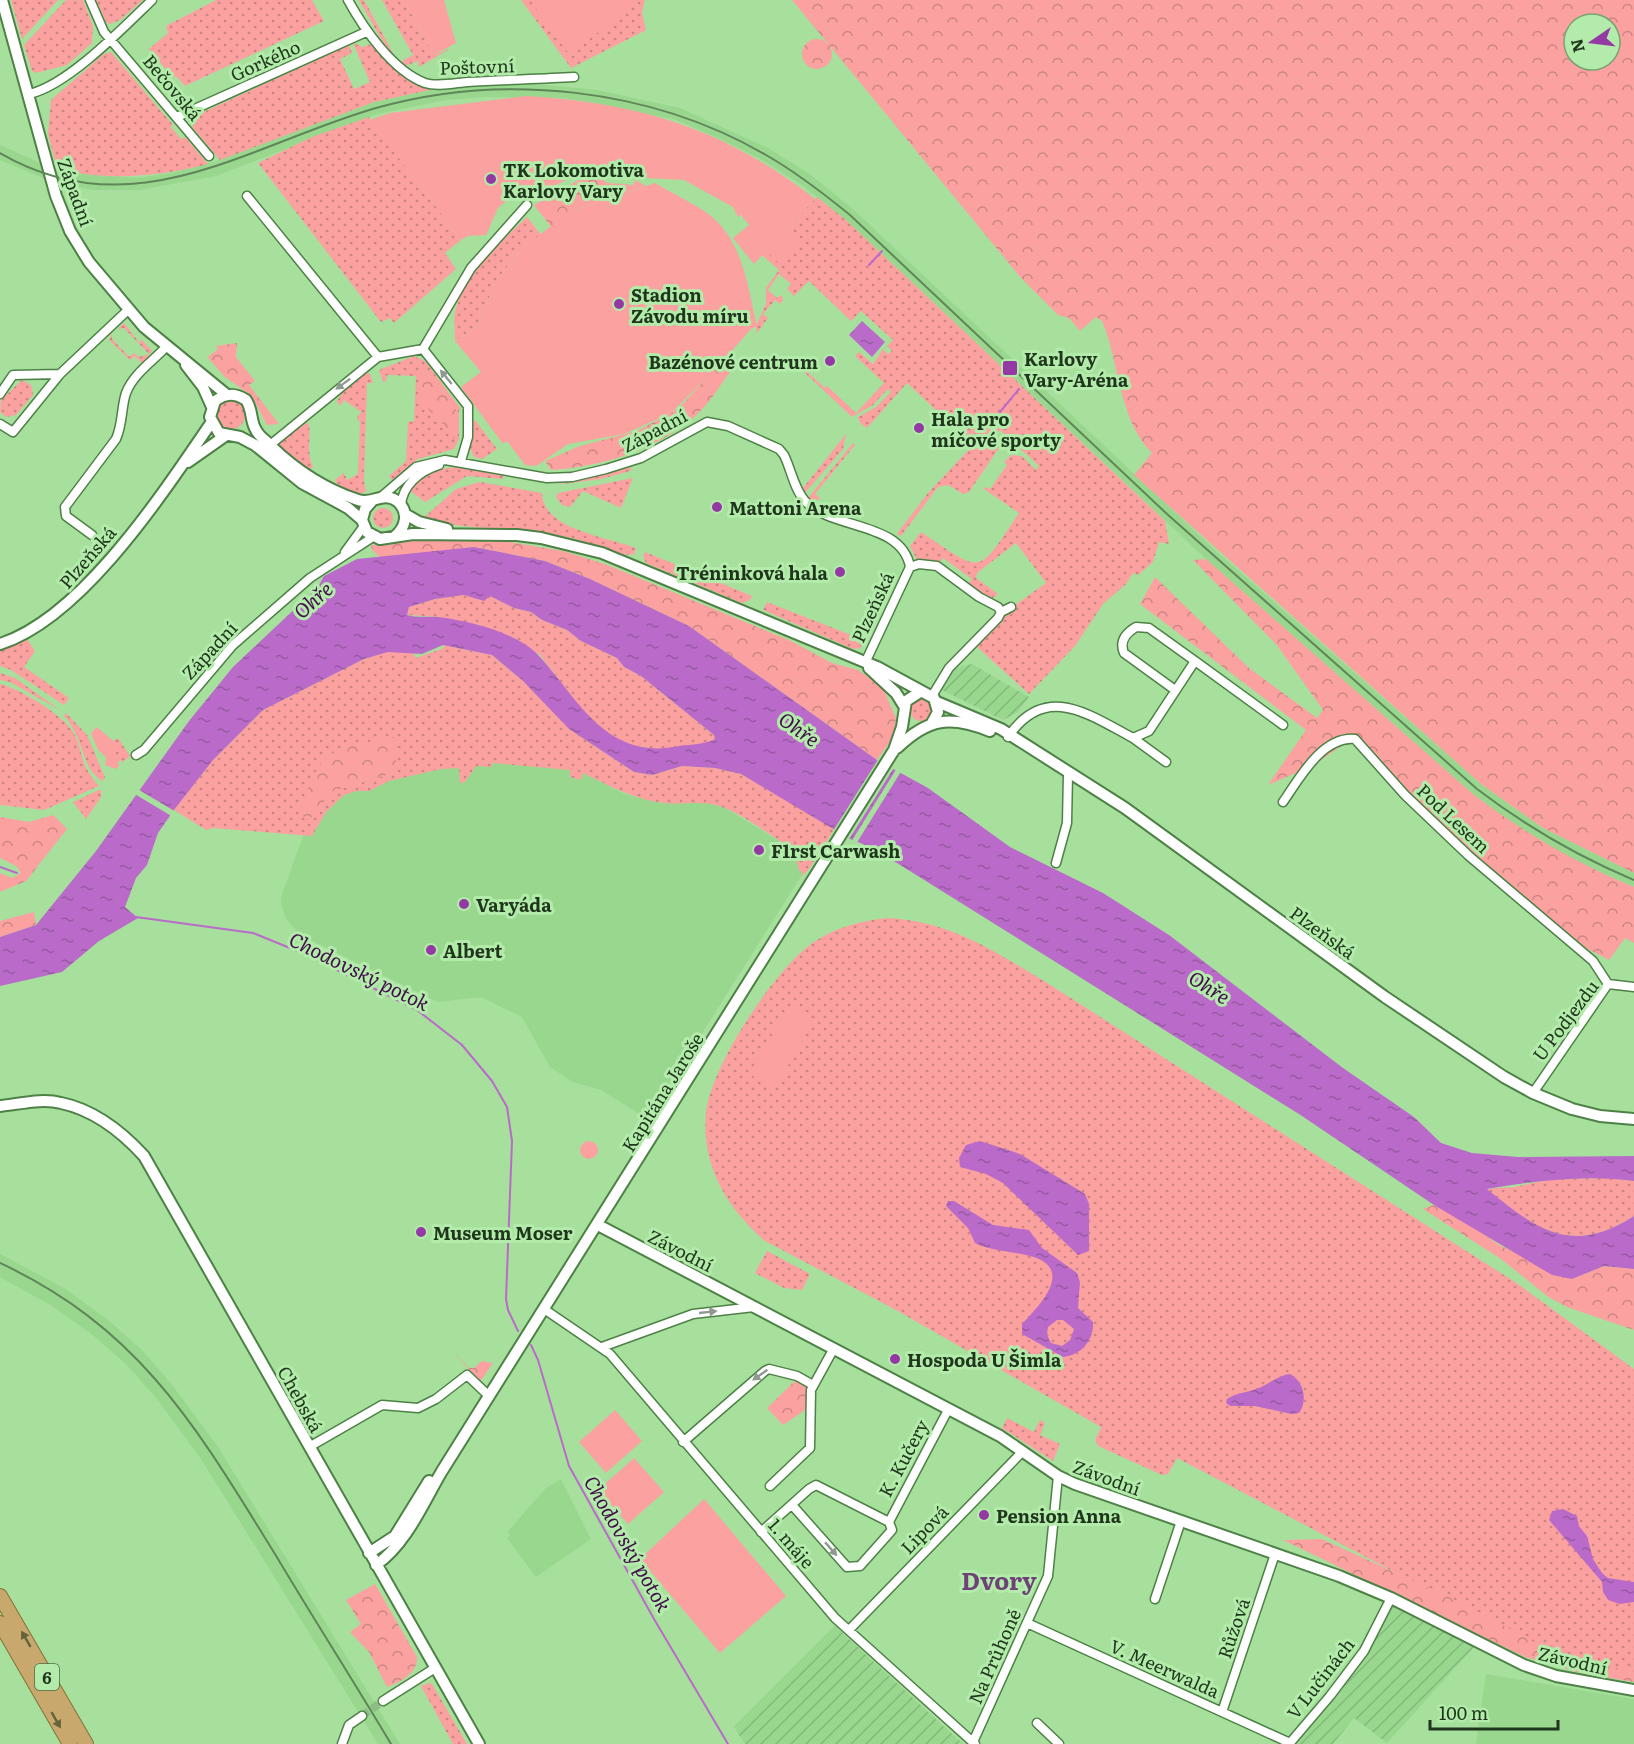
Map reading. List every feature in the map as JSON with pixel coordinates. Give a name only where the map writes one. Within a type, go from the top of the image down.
[{"type":"highway","name":"6","points":[[0,1596],[86,1744]]},
{"type":"highway","name":"6","points":[[0,1623],[70,1744]]},
{"type":"street","name":"Západní","points":[[2,0],[56,196],[70,231],[90,262],[128,310],[166,347],[199,370],[227,395],[240,396],[246,400],[252,412],[257,433],[317,482],[361,502],[376,499],[394,500],[403,510],[428,525],[479,534]]},
{"type":"street","name":"Bečovská","points":[[90,0],[104,32],[208,156]]},
{"type":"street","points":[[28,94],[51,86],[111,39],[152,0]]},
{"type":"street","name":"Poštovní","points":[[348,0],[366,32],[375,39],[396,65],[428,84],[574,77]]},
{"type":"street","name":"Gorkého","points":[[177,117],[366,32]]},
{"type":"street","points":[[247,196],[378,357]]},
{"type":"street","points":[[270,445],[378,357],[423,349],[471,268],[526,205]]},
{"type":"street","points":[[0,424],[14,432],[60,374],[128,310]]},
{"type":"street","points":[[92,535],[66,516],[65,507],[117,439],[122,426],[125,395],[131,382],[166,347]]},
{"type":"street","points":[[423,349],[468,406],[468,437],[460,461]]},
{"type":"street","name":"Západní","points":[[182,360],[203,387],[212,407]]},
{"type":"street","points":[[0,394],[13,375],[60,374]]},
{"type":"street","points":[[227,395],[212,407],[211,423],[230,436],[255,445],[302,483],[348,508],[373,537]]},
{"type":"street","points":[[230,436],[245,431],[252,419]]},
{"type":"street","name":"Západní","points":[[343,555],[363,523],[364,508],[423,464],[445,460],[460,461],[548,478],[572,477],[641,458],[702,423],[717,422],[779,449],[808,504],[897,543],[908,557],[910,567]]},
{"type":"street","name":"Plzeňská","points":[[0,645],[41,625],[73,600],[112,556],[181,468],[211,423]]},
{"type":"street","name":"Plzeňská","points":[[181,468],[230,436]]},
{"type":"street","name":"Západní","points":[[394,537],[404,526],[405,491],[419,474],[437,465],[460,461]]},
{"type":"street","name":"Západní","points":[[136,755],[144,750],[233,645],[310,578],[373,537],[387,539],[413,534],[479,534],[541,538],[602,553],[865,663],[920,692]]},
{"type":"street","name":"Plzeňská","points":[[865,663],[910,567],[920,564],[937,566],[979,597],[998,607],[1000,612]]},
{"type":"street","points":[[934,699],[920,692],[909,697],[904,709],[910,723],[927,725],[938,714],[934,699],[949,668],[998,618],[1000,612],[1011,607]]},
{"type":"street","points":[[1175,690],[1124,653],[1121,647],[1124,637],[1136,627],[1149,628],[1283,725]]},
{"type":"street","points":[[1133,738],[1149,731],[1196,661]]},
{"type":"street","name":"Západní","points":[[865,663],[896,693],[904,709]]},
{"type":"street","name":"Plzeňská","points":[[934,699],[1001,729],[1008,736],[1125,808],[1385,997],[1533,1093],[1572,1109],[1600,1116],[1634,1119]]},
{"type":"street","points":[[1008,736],[1025,715],[1043,707],[1061,706],[1089,714],[1133,738],[1166,762]]},
{"type":"street","name":"Kapitána Jaroše","points":[[376,1565],[391,1555],[403,1538],[455,1450],[825,863],[894,750],[904,709]]},
{"type":"street","name":"Plzeňská","points":[[927,725],[959,721],[1008,736]]},
{"type":"street","name":"Kapitána Jaroše","points":[[894,750],[927,725]]},
{"type":"street","name":"Pod Lesem","points":[[1283,802],[1312,760],[1338,742],[1355,739],[1405,795],[1469,856],[1593,961],[1608,984]]},
{"type":"street","points":[[1056,863],[1067,824],[1068,774]]},
{"type":"street","name":"U Podjezdu","points":[[1533,1093],[1608,984],[1634,987]]},
{"type":"street","name":"Chebská","points":[[0,1106],[44,1101],[62,1103],[105,1121],[122,1133],[144,1156],[479,1744]]},
{"type":"street","name":"Závodní","points":[[598,1225],[1000,1436],[1058,1476],[1339,1576],[1391,1598],[1524,1665],[1556,1676],[1634,1690]]},
{"type":"street","points":[[602,1347],[662,1323],[693,1314],[756,1307]]},
{"type":"street","name":"1. máje","points":[[544,1309],[602,1347],[829,1612],[974,1743]]},
{"type":"street","points":[[770,1486],[810,1448],[811,1390],[834,1348]]},
{"type":"street","points":[[683,1442],[769,1369],[797,1376],[813,1384]]},
{"type":"street","points":[[309,1447],[382,1405],[418,1408],[436,1399],[467,1375],[489,1396]]},
{"type":"street","name":"K. Kučery","points":[[792,1505],[847,1567],[853,1569],[860,1566],[889,1535],[891,1526],[889,1522],[948,1410]]},
{"type":"street","name":"Kapitána Jaroše","points":[[369,1553],[395,1536],[417,1499],[455,1450]]},
{"type":"street","name":"Lipová","points":[[849,1630],[1023,1451]]},
{"type":"street","name":"Na Průhoně","points":[[974,1743],[1048,1576],[1058,1476]]},
{"type":"street","name":"K. Kučery","points":[[760,1532],[816,1485],[889,1522]]},
{"type":"street","points":[[1155,1599],[1181,1521]]},
{"type":"street","name":"Růžová","points":[[1222,1712],[1275,1554]]},
{"type":"street","name":"V Lučinách","points":[[1289,1743],[1330,1696],[1364,1651],[1391,1598]]},
{"type":"street","name":"V. Meerwalda","points":[[1027,1623],[1289,1743]]},
{"type":"street","points":[[383,1701],[435,1668]]},
{"type":"street","points":[[342,1744],[349,1725],[362,1716]]},
{"type":"street","points":[[1037,1723],[1059,1744]]},
{"type":"shaded area","points":[[525,83],[597,90],[680,108],[768,148],[811,175],[854,210],[1214,549],[1481,784],[1543,828],[1634,873],[1634,887],[1559,853],[1508,821],[1473,794],[1206,559],[846,220],[803,186],[762,160],[720,139],[676,120],[595,103],[563,98],[486,97],[446,100],[377,114],[216,176],[139,190],[93,190],[69,185],[48,180],[0,160],[0,145],[52,168],[72,173],[138,178],[171,173],[214,162],[374,102],[444,87]]},
{"type":"shaded area","points":[[972,664],[1029,697],[1018,712],[1003,720],[940,689],[951,669]]},
{"type":"shaded area","points":[[438,762],[567,765],[625,794],[661,803],[702,801],[722,806],[794,850],[799,870],[803,873],[648,1119],[601,1090],[573,1082],[550,1067],[522,1017],[481,997],[438,1002],[300,935],[286,919],[281,904],[282,894],[309,820],[322,801]]},
{"type":"shaded area","points":[[0,1254],[64,1288],[108,1320],[141,1349],[173,1386],[218,1447],[400,1744],[378,1744],[201,1459],[157,1399],[126,1364],[94,1336],[52,1306],[0,1277]]},
{"type":"shaded area","points":[[561,1479],[591,1539],[536,1577],[507,1538],[510,1535],[508,1531],[546,1488]]},
{"type":"shaded area","points":[[1394,1604],[1474,1647],[1387,1743],[1354,1718],[1333,1744],[1296,1744],[1333,1700],[1370,1649]]},
{"type":"shaded area","points":[[835,1626],[963,1744],[745,1744],[734,1727]]},
{"type":"shaded area","points":[[1486,1674],[1634,1699],[1634,1744],[1476,1744]]},
{"type":"green space","points":[[11,0],[58,0],[22,39]]},
{"type":"green space","points":[[66,0],[83,0],[93,26],[92,43],[67,65],[36,73],[32,71],[24,45]]},
{"type":"green space","points":[[96,0],[143,0],[120,20],[110,24],[106,22]]},
{"type":"green space","points":[[216,0],[312,0],[324,21],[185,86],[176,76],[173,78],[149,49],[168,33],[166,26]]},
{"type":"green space","points":[[359,0],[364,0],[398,62],[380,37]]},
{"type":"green space","points":[[382,0],[404,0],[434,55],[451,48],[419,67],[418,61],[405,66],[402,61],[413,55]]},
{"type":"green space","points":[[404,0],[444,0],[456,43],[434,55]]},
{"type":"green space","points":[[521,0],[645,0],[642,13],[646,30],[571,68]]},
{"type":"green space","points":[[530,0],[631,0],[635,5],[569,54]]},
{"type":"green space","points":[[792,0],[1634,0],[1634,873],[1543,828],[1481,784],[1134,475],[1152,453],[1132,424],[1102,321],[1096,317],[1080,331],[1069,318],[1058,315],[1021,278]]},
{"type":"green space","points":[[817,39],[828,43],[832,54],[828,65],[817,69],[806,65],[802,54],[806,43]]},
{"type":"green space","points":[[353,43],[363,47],[374,43],[392,64],[444,87],[374,102],[220,160],[193,128],[192,120],[197,115],[349,45],[352,53],[340,59],[354,89],[370,82]]},
{"type":"green space","points":[[111,52],[173,125],[171,127],[181,139],[185,137],[208,164],[170,172],[133,176],[95,175],[57,169],[48,134],[51,100],[104,54]]},
{"type":"green space","name":"TK Lokomotiva Karlovy Vary","points":[[525,96],[605,105],[679,124],[714,137],[748,154],[815,199],[754,264],[733,238],[749,225],[741,215],[738,217],[733,207],[684,180],[647,178],[616,168],[590,169],[534,195],[525,184],[498,208],[486,235],[468,236],[461,240],[370,120],[390,113]]},
{"type":"green space","points":[[369,117],[461,240],[445,253],[456,269],[394,323],[390,318],[381,322],[258,163],[312,137]]},
{"type":"green space","points":[[586,176],[599,176],[607,183],[634,185],[635,180],[646,186],[570,212],[552,228],[534,205]]},
{"type":"green space","name":"Stadion Závodu míru","points":[[655,183],[704,211],[722,227],[743,266],[757,326],[751,329],[716,369],[671,413],[624,434],[568,444],[536,466],[525,465],[507,441],[503,444],[461,387],[481,372],[455,341],[478,326],[495,282],[523,247],[570,212]]},
{"type":"green space","points":[[817,197],[846,220],[1165,521],[1169,544],[1159,542],[1153,562],[1138,575],[1133,573],[1126,584],[1103,604],[1075,646],[1029,694],[976,646],[1015,605],[1046,583],[1016,543],[977,573],[976,578],[998,594],[990,600],[968,584],[972,579],[943,558],[937,566],[919,564],[910,546],[921,532],[968,561],[978,562],[986,558],[1019,513],[984,489],[985,487],[990,489],[1007,465],[1004,462],[1011,455],[1022,456],[1036,470],[1039,466],[1000,430],[996,434],[1003,441],[1003,447],[999,448],[969,492],[963,494],[948,485],[938,487],[901,536],[897,534],[928,493],[973,445],[907,383],[867,428],[860,423],[858,417],[876,407],[891,392],[888,389],[873,405],[852,417],[803,371],[803,368],[825,388],[827,386],[856,413],[884,383],[855,356],[859,352],[873,364],[883,349],[888,354],[892,351],[887,346],[893,340],[861,311],[851,321],[809,281],[794,296],[787,289],[791,284],[779,274],[768,290],[777,298],[782,295],[783,300],[780,304],[775,300],[763,314],[768,318],[757,333],[756,326],[766,304],[766,288],[779,270],[762,255]]},
{"type":"green space","points":[[527,217],[541,235],[523,247],[495,282],[478,326],[455,341],[455,312],[461,295],[476,271],[496,247]]},
{"type":"green space","points":[[791,229],[803,241],[781,265],[768,253]]},
{"type":"green space","points":[[124,323],[139,342],[142,340],[152,351],[142,363],[135,356],[130,360],[109,340],[112,333],[112,339],[129,357],[134,353],[139,357],[149,354],[124,328],[118,329]]},
{"type":"green space","points":[[237,343],[236,357],[255,381],[249,385],[279,424],[267,425],[252,396],[225,377],[209,359],[208,357],[218,349],[216,346]]},
{"type":"green space","points":[[733,349],[737,363],[711,399],[693,418],[662,439],[626,455],[589,465],[551,470],[545,461],[580,446],[637,431],[671,413],[683,404]]},
{"type":"green space","points":[[414,356],[425,361],[461,409],[459,410],[459,439],[454,449],[418,459],[393,481],[389,476],[406,461],[408,422],[414,421],[416,376],[387,375],[386,381],[383,382],[379,370]]},
{"type":"green space","points":[[423,365],[444,390],[456,410],[459,420],[458,430],[453,440],[443,424],[418,399]]},
{"type":"green space","points":[[365,372],[370,374],[373,383],[367,383],[364,480],[366,492],[352,495],[339,487],[335,480],[344,473],[347,480],[358,474],[360,422],[357,418],[361,412],[344,400],[340,406],[337,401],[347,386]]},
{"type":"green space","points":[[22,380],[31,385],[33,395],[16,415],[6,417],[0,412],[1,400]]},
{"type":"green space","points":[[231,401],[241,405],[245,415],[241,425],[231,429],[221,425],[217,415],[221,405]]},
{"type":"green space","points":[[475,420],[497,449],[482,459],[474,457],[470,448],[472,422]]},
{"type":"green space","points":[[305,421],[309,425],[309,452],[313,466],[310,471],[277,446],[299,423]]},
{"type":"green space","points":[[846,434],[843,449],[804,494],[803,488]]},
{"type":"green space","points":[[853,443],[855,445],[815,494],[820,498],[814,502],[808,498]]},
{"type":"green space","points":[[464,467],[505,475],[502,479],[467,476],[425,502],[409,490],[420,478],[433,471]]},
{"type":"green space","points":[[632,467],[630,471],[601,479],[556,485]]},
{"type":"green space","points":[[633,478],[621,508],[583,491],[570,507],[562,505],[556,497],[558,493]]},
{"type":"green space","points":[[480,482],[542,493],[545,506],[553,516],[565,524],[594,536],[636,548],[634,554],[621,554],[553,534],[421,520],[456,489]]},
{"type":"green space","points":[[379,508],[387,508],[393,514],[393,522],[387,528],[379,528],[373,522],[373,514]]},
{"type":"green space","points":[[404,539],[498,540],[563,551],[605,564],[791,641],[832,663],[858,670],[883,688],[896,718],[893,737],[877,760],[689,626],[590,579],[545,561],[474,547],[381,558],[372,550],[371,545],[390,545]]},
{"type":"green space","points":[[645,552],[752,596],[750,600],[742,603],[646,563],[643,556]]},
{"type":"green space","points":[[1206,559],[1473,794],[1550,846],[1634,887],[1634,943],[1625,938],[1609,960],[1586,948],[1465,847],[1403,790],[1357,735],[1314,765],[1268,785],[1306,730],[1140,604],[1155,577],[1249,668],[1317,718],[1323,710],[1276,644],[1193,560]]},
{"type":"green space","points":[[464,595],[490,596],[514,608],[531,612],[542,620],[567,630],[581,641],[617,658],[624,667],[641,676],[714,735],[715,739],[705,744],[663,751],[614,739],[583,711],[539,654],[440,617],[407,615],[409,607],[435,599]]},
{"type":"green space","points":[[767,602],[866,641],[860,648],[853,649],[763,610]]},
{"type":"green space","points":[[27,639],[35,651],[24,667],[69,698],[64,705],[11,670],[0,666],[0,650]]},
{"type":"green space","points":[[443,645],[492,655],[523,681],[569,729],[634,772],[652,775],[682,766],[715,768],[741,774],[835,828],[809,869],[800,878],[803,873],[799,870],[794,850],[728,809],[705,803],[665,803],[643,799],[583,773],[581,780],[570,777],[570,770],[492,763],[492,767],[476,766],[465,782],[460,783],[459,768],[441,769],[389,781],[369,791],[357,791],[344,795],[326,812],[312,836],[213,828],[206,830],[174,810],[213,760],[263,710],[364,659],[387,652],[412,652],[416,658],[444,648]]},
{"type":"green space","points":[[0,673],[15,678],[60,710],[10,682],[0,680]]},
{"type":"green space","points":[[0,684],[40,703],[68,725],[77,740],[88,771],[99,786],[44,810],[0,805]]},
{"type":"green space","points":[[917,699],[925,699],[932,706],[932,714],[925,721],[917,721],[910,714],[910,706]]},
{"type":"green space","points":[[66,713],[87,735],[105,777],[103,781],[90,769],[71,724],[64,716]]},
{"type":"green space","points":[[97,727],[113,741],[119,766],[116,769],[105,765],[106,757],[98,750],[91,733]]},
{"type":"green space","points":[[394,737],[397,772],[333,791],[309,820],[300,814],[314,775],[330,755],[355,745]]},
{"type":"green space","points":[[118,738],[130,756],[123,762],[121,760],[117,763],[113,741]]},
{"type":"green space","points":[[101,789],[101,797],[86,819],[73,802]]},
{"type":"green space","points":[[53,815],[67,829],[26,881],[0,892],[0,873],[12,878],[21,873],[16,866],[0,858],[0,817],[29,822]]},
{"type":"green space","points":[[34,912],[36,925],[0,937],[0,921]]},
{"type":"green space","points":[[888,918],[932,925],[951,931],[988,948],[1044,981],[1518,1284],[1634,1369],[1634,1675],[1543,1650],[1177,1458],[1168,1474],[1162,1475],[1098,1446],[1095,1440],[1101,1427],[896,1310],[765,1241],[751,1228],[728,1200],[719,1184],[708,1151],[706,1113],[710,1093],[719,1071],[731,1046],[762,997],[796,957],[819,938],[857,923]]},
{"type":"green space","points":[[798,1007],[809,1014],[809,1028],[778,1084],[773,1087],[754,1079],[752,1069],[778,1025]]},
{"type":"green space","points":[[589,1141],[595,1144],[598,1150],[595,1156],[589,1159],[583,1156],[580,1150],[583,1144]]},
{"type":"green space","points":[[1607,1178],[1634,1181],[1634,1216],[1612,1228],[1592,1234],[1573,1236],[1556,1233],[1539,1226],[1504,1204],[1486,1189],[1514,1187],[1552,1179]]},
{"type":"green space","points":[[1434,1205],[1468,1223],[1499,1245],[1572,1279],[1604,1266],[1634,1269],[1634,1330],[1567,1307],[1547,1296],[1501,1259],[1423,1209]]},
{"type":"green space","points":[[767,1251],[810,1274],[802,1290],[784,1288],[755,1273]]},
{"type":"green space","points":[[452,1350],[469,1368],[474,1368],[482,1361],[493,1363],[480,1382]]},
{"type":"green space","points":[[797,1379],[807,1388],[808,1408],[783,1425],[767,1408]]},
{"type":"green space","points":[[615,1410],[642,1441],[606,1473],[579,1442]]},
{"type":"green space","points":[[1007,1418],[1034,1432],[1040,1420],[1045,1423],[1040,1435],[1060,1444],[1053,1461],[1002,1428]]},
{"type":"green space","points":[[634,1458],[664,1492],[628,1524],[598,1490]]},
{"type":"green space","points":[[704,1499],[786,1596],[720,1653],[640,1559]]},
{"type":"green space","points":[[1322,1539],[1447,1596],[1542,1646],[1634,1673],[1634,1682],[1581,1673],[1525,1657],[1283,1540]]},
{"type":"green space","points":[[375,1584],[417,1657],[417,1663],[412,1672],[403,1680],[387,1687],[369,1652],[350,1632],[361,1624],[346,1600]]},
{"type":"green space","points":[[432,1684],[467,1744],[453,1744],[421,1686]]},
{"type":"water","points":[[862,321],[885,342],[872,357],[849,335]]},
{"type":"water","name":"Ohře","points":[[474,547],[545,561],[590,579],[689,626],[877,760],[928,788],[1010,847],[1103,893],[1169,935],[1343,1068],[1414,1117],[1441,1143],[1472,1153],[1518,1157],[1634,1156],[1634,1181],[1578,1178],[1487,1189],[1522,1216],[1556,1233],[1573,1236],[1592,1234],[1612,1228],[1634,1216],[1634,1269],[1604,1266],[1572,1279],[1552,1275],[1434,1205],[1299,1114],[873,848],[850,839],[741,774],[715,768],[682,766],[652,775],[634,772],[569,729],[523,681],[492,655],[443,645],[422,654],[388,652],[364,659],[263,710],[213,760],[158,833],[147,865],[136,878],[125,907],[138,918],[99,941],[62,972],[0,986],[0,937],[36,925],[96,851],[189,721],[233,667],[318,587],[324,576],[357,559]],"holes":[[[464,595],[484,601],[490,596],[514,608],[531,612],[542,620],[567,630],[581,641],[617,658],[624,667],[641,676],[714,735],[715,739],[702,743],[659,748],[641,747],[625,742],[610,734],[584,711],[540,657],[516,639],[473,623],[439,617],[407,615],[409,607],[435,599]]]},
{"type":"water","points":[[980,1141],[1020,1154],[1085,1194],[1089,1204],[1089,1251],[1078,1255],[1003,1183],[986,1174],[960,1167],[959,1158],[966,1145]]},
{"type":"water","points":[[948,1201],[954,1201],[993,1225],[1029,1230],[1042,1248],[1077,1273],[1080,1282],[1078,1308],[1093,1322],[1093,1329],[1086,1346],[1070,1356],[1063,1357],[1022,1334],[1022,1324],[1046,1296],[1051,1286],[1050,1267],[1041,1260],[1026,1255],[975,1243],[968,1228],[946,1206]],"holes":[[[1057,1320],[1063,1320],[1074,1329],[1070,1340],[1062,1346],[1051,1343],[1047,1335],[1048,1327]]]},
{"type":"water","points":[[1290,1374],[1299,1381],[1303,1392],[1303,1403],[1299,1413],[1291,1414],[1255,1406],[1230,1406],[1226,1403],[1231,1397],[1255,1390],[1281,1376]]},
{"type":"water","points":[[1563,1509],[1577,1516],[1579,1526],[1587,1536],[1593,1559],[1602,1573],[1608,1578],[1634,1582],[1634,1602],[1620,1604],[1608,1600],[1603,1592],[1602,1582],[1549,1520],[1552,1511]]},
{"type":"pier","points":[[879,758],[895,766],[848,841],[833,831]]},
{"type":"pier","points":[[897,768],[902,770],[856,844],[851,842]]},
{"type":"pier","points":[[136,788],[176,812],[173,817],[133,793]]},
{"type":"waterway","points":[[869,265],[882,251]]},
{"type":"waterway","points":[[1000,412],[1019,389]]},
{"type":"waterway","points":[[0,867],[17,873]]},
{"type":"waterway","name":"Chodovský potok","points":[[136,917],[253,933],[307,955],[417,1010],[462,1045],[492,1081],[507,1107],[512,1141],[506,1299],[508,1310],[518,1331]]},
{"type":"waterway","name":"Chodovský potok","points":[[531,1345],[538,1360],[569,1466],[654,1619],[728,1744]]},
{"type":"tunnel","points":[[362,1716],[383,1701]]},
{"type":"railway","points":[[0,153],[49,175],[97,184],[144,183],[190,174],[376,108],[425,97],[474,91],[525,89],[576,93],[626,101],[674,114],[721,132],[788,168],[850,215],[1167,514],[1477,789],[1553,840],[1634,880]]},
{"type":"railway","points":[[0,1263],[49,1289],[91,1319],[128,1351],[161,1386],[219,1465],[391,1744]]},
{"type":"place","name":"TK Lokomotiva Karlovy Vary","points":[[491,179]]},
{"type":"place","name":"Stadion Závodu míru","points":[[619,304]]},
{"type":"place","name":"Bazénové centrum","points":[[830,361]]},
{"type":"place","name":"Karlovy Vary-Aréna","points":[[1010,368]]},
{"type":"place","name":"Hala pro míčové sporty","points":[[919,428]]},
{"type":"place","name":"Mattoni Arena","points":[[717,507]]},
{"type":"place","name":"Tréninková hala","points":[[840,572]]},
{"type":"place","name":"F1rst Carwash","points":[[759,850]]},
{"type":"place","name":"Varyáda","points":[[464,904]]},
{"type":"place","name":"Albert","points":[[431,950]]},
{"type":"place","name":"Museum Moser","points":[[421,1232]]},
{"type":"place","name":"Hospoda U Šimla","points":[[895,1359]]},
{"type":"place","name":"Pension Anna","points":[[984,1515]]},
{"type":"district","name":"Dvory","points":[[999,1579]]}]
